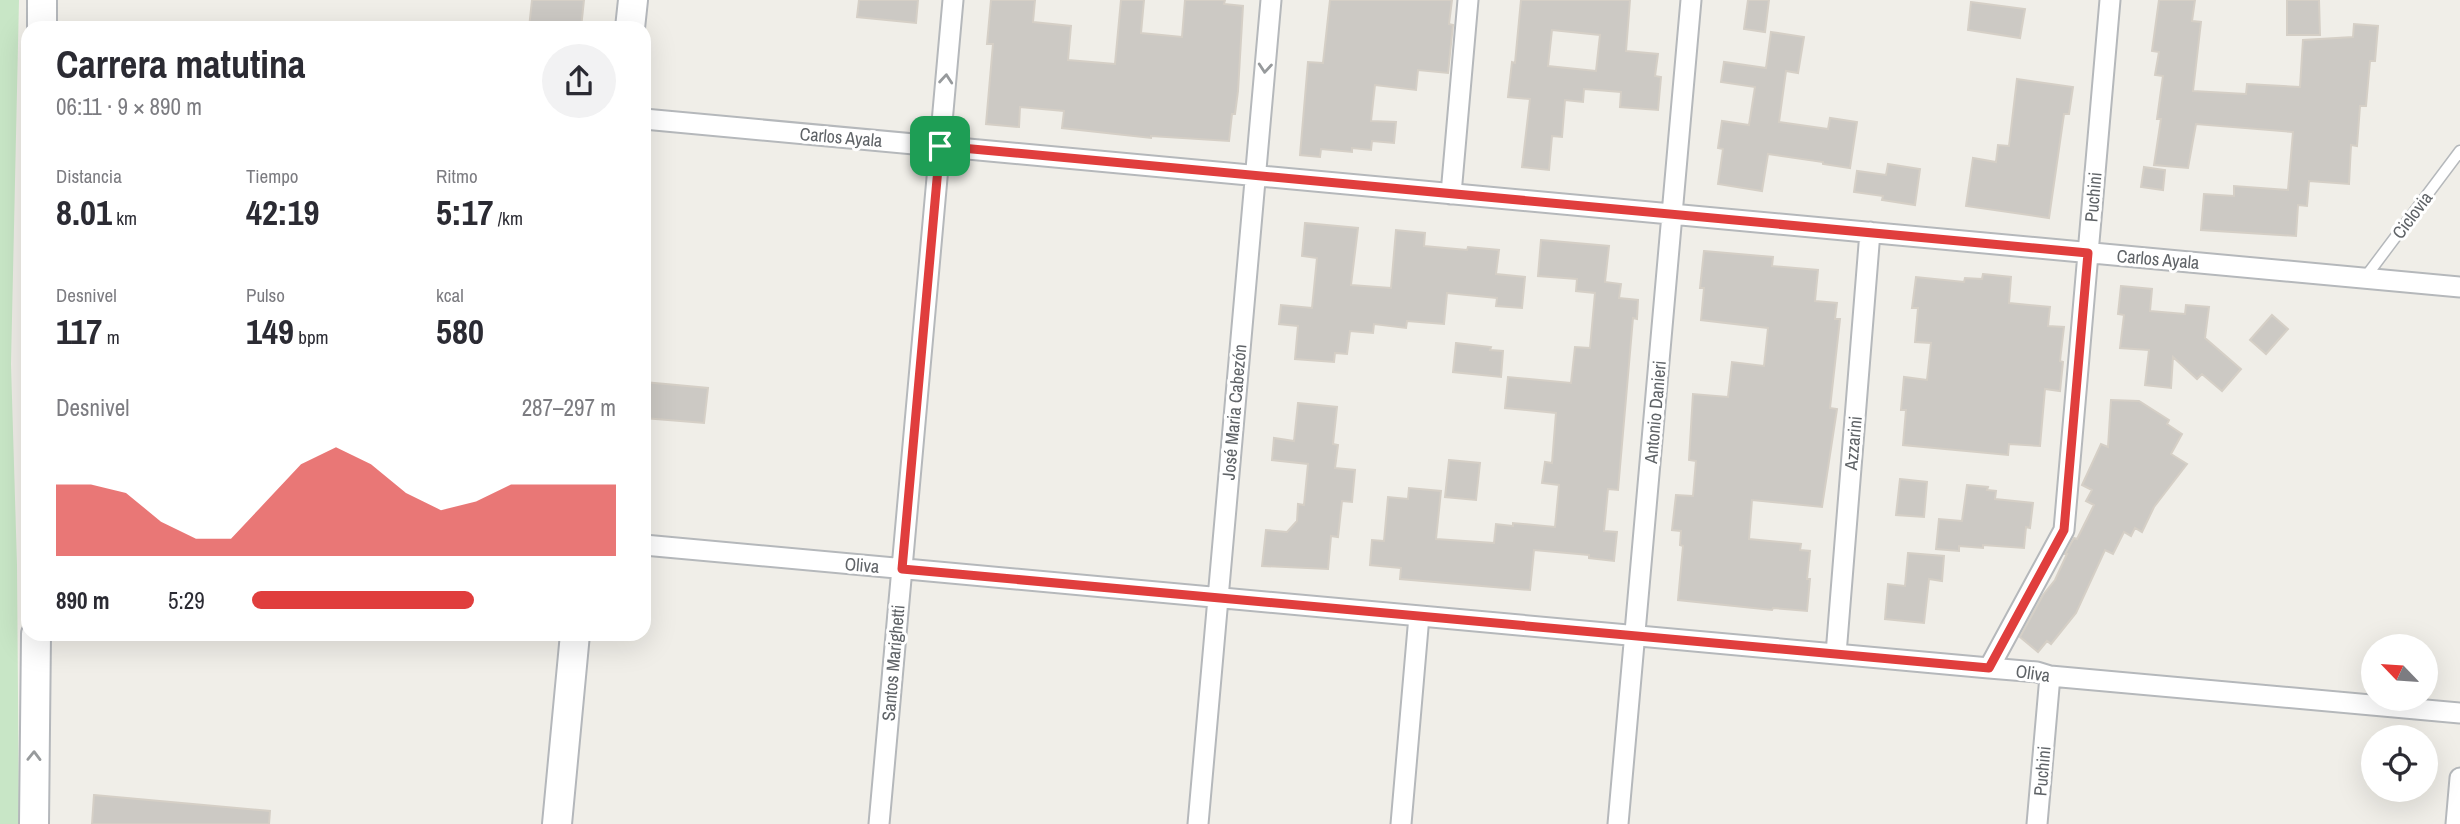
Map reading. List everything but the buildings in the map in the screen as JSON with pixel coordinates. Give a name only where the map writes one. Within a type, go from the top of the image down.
[{"type":"main road","points":[[41,21],[42,0]]},
{"type":"main road","points":[[631,21],[633,0]]},
{"type":"main road","points":[[34,824],[36,641]]},
{"type":"main road","points":[[558,824],[574,641]]},
{"type":"street","name":"Santos Marighetti","points":[[879,824],[953,0]]},
{"type":"street","name":"José Maria Cabezón","points":[[1198,824],[1271,0]]},
{"type":"street","points":[[1451,194],[1468,0]]},
{"type":"street","name":"Antonio Danieri","points":[[1618,824],[1691,0]]},
{"type":"street","name":"Puchini","points":[[1989,668],[2064,530],[2110,0]]},
{"type":"street","name":"Carlos Ayala","points":[[651,120],[2460,287]]},
{"type":"street","name":"Azzarini","points":[[1836,654],[1870,232]]},
{"type":"street","name":"Oliva","points":[[651,546],[2460,713]]},
{"type":"street","points":[[1401,824],[1419,616]]},
{"type":"street","name":"Puchini","points":[[2037,824],[2050,676]]},
{"type":"street","points":[[2456,824],[2460,778]]},
{"type":"lane","name":"Ciclovia","points":[[2364,279],[2460,151]]},
{"type":"green space","points":[[0,0],[19,0],[11,364],[17,565],[19,824],[0,824]]},
{"type":"route","points":[[940,146],[2088,253],[2064,530],[1989,668],[902,569],[940,146]]}]
